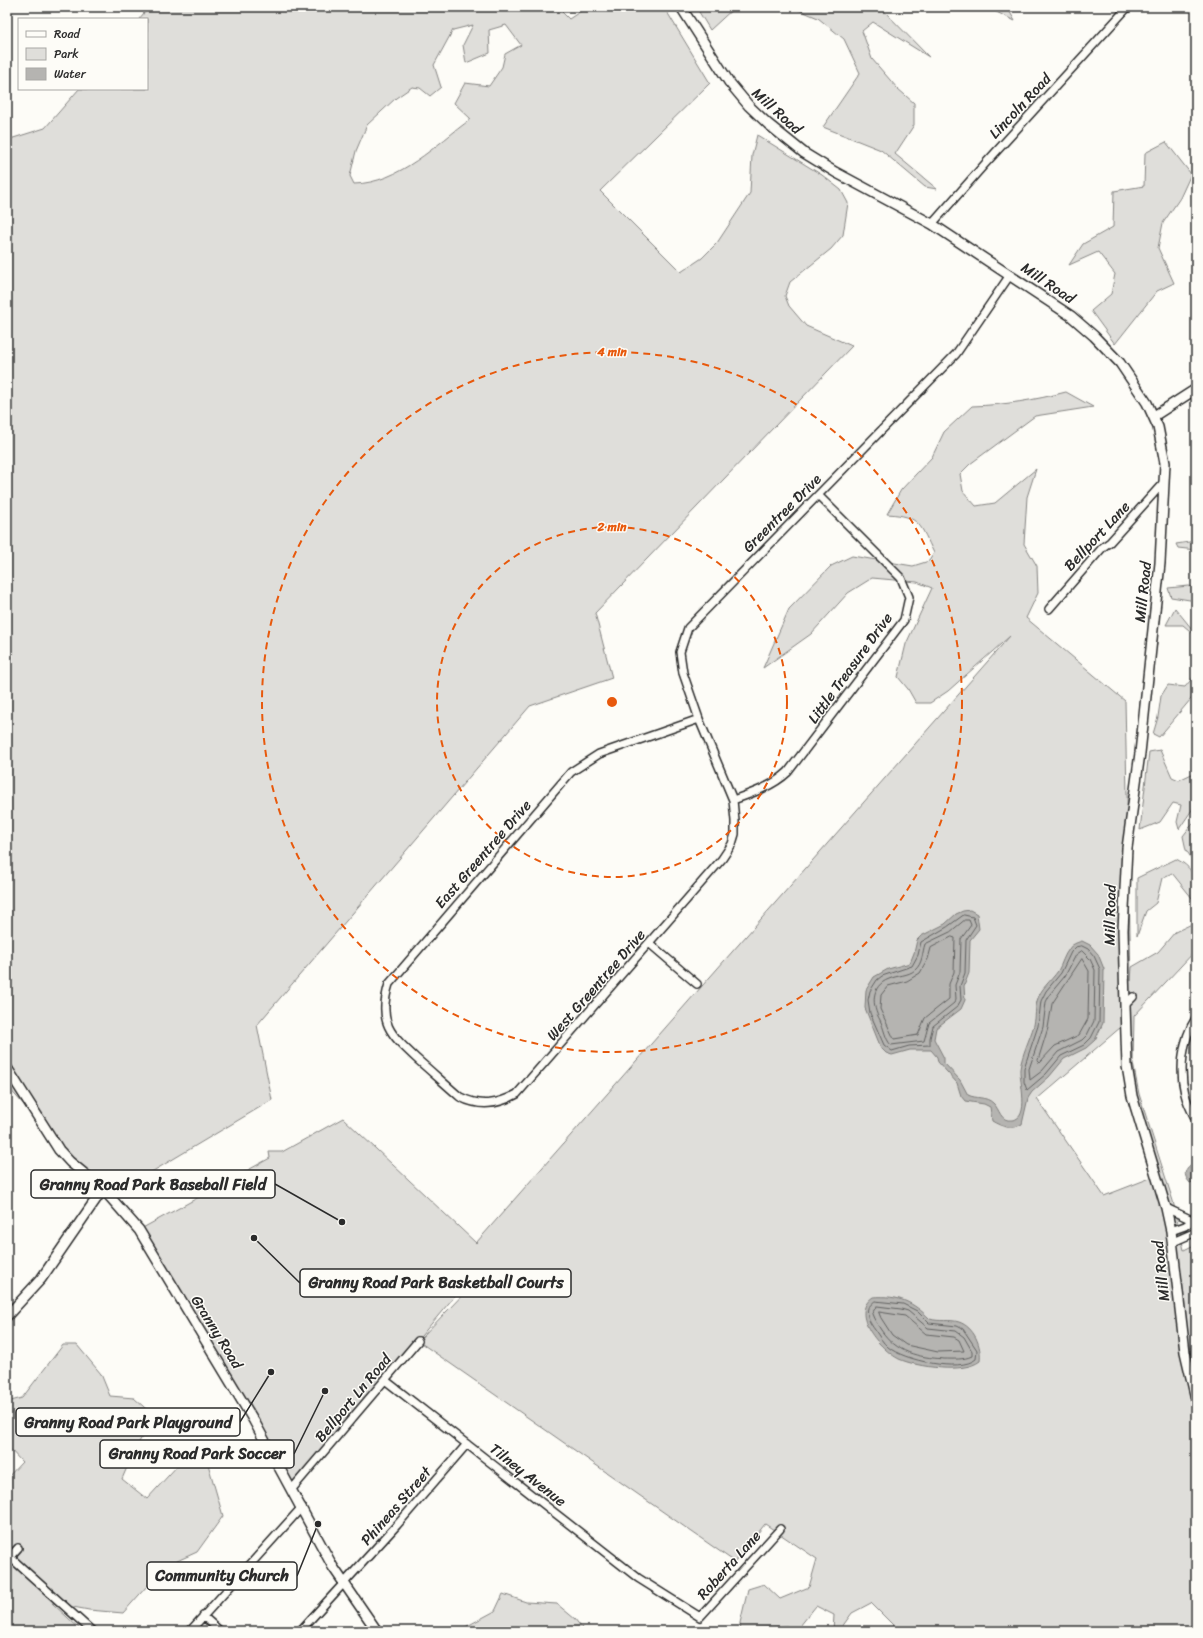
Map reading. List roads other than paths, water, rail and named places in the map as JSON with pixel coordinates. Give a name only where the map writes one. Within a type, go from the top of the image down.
[{"type":"main road","name":"Mill Road","points":[[681,7],[729,82],[756,113],[779,134],[836,172],[932,224],[1010,274],[1071,316],[1094,336],[1120,363],[1154,416],[1163,450],[1164,482],[1160,563],[1140,753],[1127,848],[1123,930],[1124,1005],[1127,1066],[1132,1096],[1166,1208],[1171,1231],[1185,1352],[1196,1399]]},
{"type":"main road","points":[[1154,416],[1196,389]]},
{"type":"main road","name":"Granny Road","points":[[7,1068],[59,1150],[70,1162],[104,1189],[139,1230],[226,1372],[302,1507],[343,1584],[377,1631]]},
{"type":"main road","points":[[7,1316],[41,1279],[104,1189]]},
{"type":"street","name":"Lincoln Road","points":[[932,224],[1128,7]]},
{"type":"street","name":"Greentree Drive","points":[[733,800],[699,719],[681,664],[680,652],[688,628],[956,354],[1010,274]]},
{"type":"street","name":"Bellport Lane","points":[[1049,609],[1103,547],[1110,542],[1164,482]]},
{"type":"street","name":"Little Treasure Drive","points":[[733,800],[780,780],[788,772],[904,620],[909,597],[902,578],[818,495]]},
{"type":"street","name":"East Greentree Drive","points":[[426,1066],[397,1041],[387,1025],[384,1004],[389,984],[394,977],[571,772],[599,754],[699,719]]},
{"type":"street","name":"West Greentree Drive","points":[[426,1066],[460,1097],[470,1102],[485,1105],[498,1102],[513,1096],[523,1088],[649,943],[732,844],[736,821],[733,800]]},
{"type":"street","points":[[649,943],[697,984]]},
{"type":"street","points":[[1124,1005],[1133,997]]},
{"type":"street","points":[[1196,1018],[1185,1045],[1182,1070],[1185,1095],[1196,1120]]},
{"type":"street","points":[[1166,1208],[1192,1220],[1196,1218]]},
{"type":"street","points":[[1171,1231],[1185,1226],[1196,1218]]},
{"type":"street","points":[[1173,1242],[1196,1232]]},
{"type":"street","name":"Bellport Ln Road","points":[[292,1489],[418,1341]]},
{"type":"street","name":"Tilney Avenue","points":[[385,1380],[638,1578],[657,1590]]},
{"type":"street","name":"Phineas Street","points":[[300,1631],[397,1525],[467,1444]]},
{"type":"street","points":[[190,1631],[302,1507]]},
{"type":"street","name":"Roberta Lane","points":[[657,1590],[700,1617],[780,1529]]},
{"type":"street","points":[[18,1548],[8,1559],[92,1631]]},
{"type":"street","points":[[203,1616],[220,1631]]},
{"type":"water","points":[[970,910],[977,914],[979,929],[970,940],[969,973],[964,986],[965,1000],[961,1009],[936,1028],[934,1039],[944,1058],[944,1063],[960,1080],[968,1095],[984,1098],[990,1101],[1005,1119],[1012,1120],[1018,1118],[1021,1113],[1023,1098],[1020,1069],[1022,1058],[1034,1025],[1038,997],[1058,971],[1067,951],[1076,943],[1082,941],[1090,945],[1098,954],[1104,969],[1103,1023],[1095,1040],[1086,1048],[1064,1059],[1049,1077],[1032,1092],[1028,1098],[1022,1124],[1014,1127],[1003,1126],[992,1121],[990,1107],[984,1104],[965,1101],[961,1096],[957,1083],[938,1062],[937,1057],[931,1050],[910,1050],[892,1055],[886,1053],[881,1048],[865,1008],[866,990],[874,977],[888,969],[910,963],[917,940],[921,936],[945,924],[956,914]]},
{"type":"water","points":[[1196,1161],[1196,1181],[1190,1183],[1185,1173],[1187,1168]]},
{"type":"water","points":[[873,1297],[890,1297],[905,1301],[918,1308],[930,1319],[956,1321],[964,1324],[976,1338],[980,1349],[980,1361],[973,1365],[963,1367],[940,1368],[917,1365],[899,1359],[876,1340],[865,1322],[864,1313],[866,1304]]},
{"type":"place","name":"Granny Road Park Baseball Field","points":[[342,1222]]},
{"type":"place","name":"Granny Road Park Basketball Courts","points":[[254,1238]]},
{"type":"place","name":"Granny Road Park Playground","points":[[271,1372]]},
{"type":"place","name":"Granny Road Park Soccer","points":[[325,1391]]},
{"type":"place","name":"Community Church","points":[[318,1524]]}]
